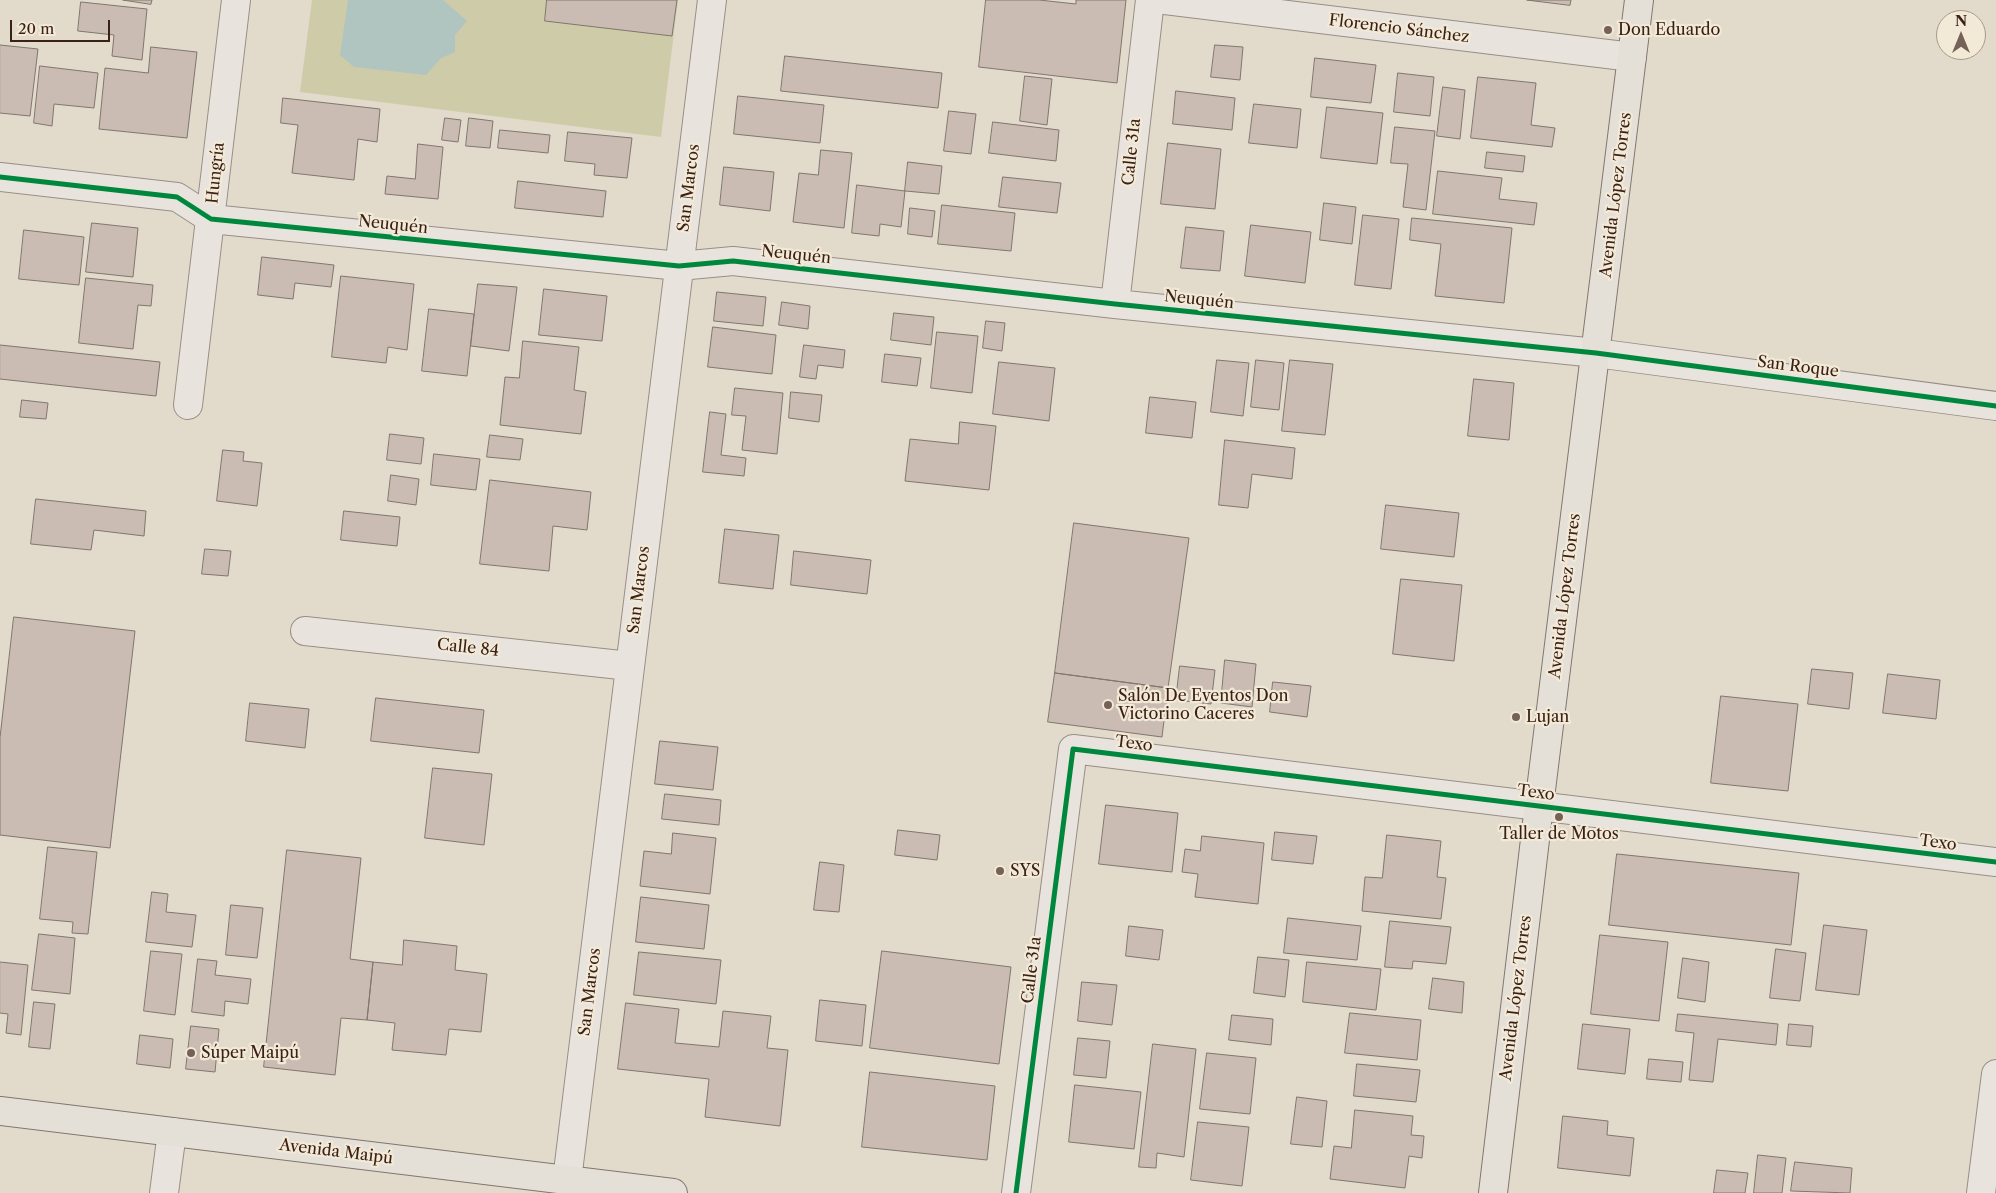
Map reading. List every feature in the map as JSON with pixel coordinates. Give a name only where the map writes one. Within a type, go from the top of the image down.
[{"type":"main road","name":"Avenida López Torres","points":[[1493,1193],[1639,0]]},
{"type":"main road","name":"Avenida Maipú","points":[[0,1111],[672,1193]]},
{"type":"street","name":"Hungría","points":[[188,405],[236,0]]},
{"type":"street","name":"San Marcos","points":[[567,1180],[712,0]]},
{"type":"street","name":"Calle 31a","points":[[1115,304],[1150,0]]},
{"type":"street","name":"Florencio Sánchez","points":[[1165,0],[1632,57]]},
{"type":"street","name":"Neuquén","points":[[0,177],[177,197],[211,219],[679,266],[733,261],[1115,304],[1596,354]]},
{"type":"street","name":"San Roque","points":[[1596,354],[1996,406]]},
{"type":"street","name":"Calle 84","points":[[305,631],[630,666]]},
{"type":"street","name":"Calle 31a","points":[[1016,1193],[1073,749]]},
{"type":"street","name":"Texo","points":[[1073,749],[1996,862]]},
{"type":"street","points":[[1981,1193],[1996,1074]]},
{"type":"street","points":[[164,1193],[172,1132]]},
{"type":"shaded area","points":[[312,0],[678,0],[661,137],[300,92]]},
{"type":"shaded area","points":[[348,0],[443,0],[467,21],[455,35],[455,52],[441,58],[426,75],[354,67],[340,55]]},
{"type":"building","points":[[123,0],[152,0],[151,4]]},
{"type":"building","points":[[547,0],[677,0],[672,36],[545,21]]},
{"type":"building","points":[[986,0],[1039,0],[1076,4],[1076,0],[1126,0],[1117,83],[979,67]]},
{"type":"building","points":[[1527,0],[1571,0],[1570,5]]},
{"type":"building","points":[[81,2],[147,9],[142,60],[112,56],[114,35],[78,31]]},
{"type":"building","points":[[0,45],[38,49],[30,116],[0,113]]},
{"type":"building","points":[[1215,45],[1243,47],[1240,80],[1211,77]]},
{"type":"building","points":[[151,47],[197,52],[187,138],[99,129],[105,68],[148,73]]},
{"type":"building","points":[[785,56],[942,73],[938,108],[781,91]]},
{"type":"building","points":[[1315,58],[1376,65],[1371,103],[1311,97]]},
{"type":"building","points":[[40,66],[98,73],[94,108],[54,104],[52,126],[34,123]]},
{"type":"building","points":[[1398,73],[1434,77],[1430,116],[1394,112]]},
{"type":"building","points":[[1025,76],[1052,79],[1047,125],[1020,121]]},
{"type":"building","points":[[1478,77],[1536,83],[1531,125],[1555,128],[1552,147],[1471,138]]},
{"type":"building","points":[[1443,87],[1465,90],[1460,139],[1437,136]]},
{"type":"building","points":[[1176,91],[1235,98],[1232,130],[1173,124]]},
{"type":"building","points":[[738,96],[824,105],[820,143],[734,134]]},
{"type":"building","points":[[283,98],[380,109],[377,142],[358,139],[354,180],[292,173],[298,125],[281,123]]},
{"type":"building","points":[[1254,104],[1301,109],[1297,148],[1249,143]]},
{"type":"building","points":[[1327,107],[1383,113],[1377,164],[1321,158]]},
{"type":"building","points":[[949,111],[976,114],[971,154],[944,151]]},
{"type":"building","points":[[445,118],[461,120],[458,142],[442,140]]},
{"type":"building","points":[[469,118],[493,121],[490,148],[466,146]]},
{"type":"building","points":[[993,122],[1059,130],[1056,161],[989,153]]},
{"type":"building","points":[[1395,127],[1435,131],[1426,210],[1403,207],[1408,164],[1391,163]]},
{"type":"building","points":[[500,130],[550,135],[548,153],[498,148]]},
{"type":"building","points":[[568,132],[632,138],[627,178],[594,175],[595,164],[565,161]]},
{"type":"building","points":[[1168,143],[1221,149],[1215,209],[1161,204]]},
{"type":"building","points":[[418,144],[443,147],[438,199],[385,194],[387,176],[415,179]]},
{"type":"building","points":[[821,150],[852,153],[844,228],[793,222],[799,173],[818,175]]},
{"type":"building","points":[[1487,152],[1525,156],[1523,172],[1485,168]]},
{"type":"building","points":[[908,162],[942,166],[939,194],[905,191]]},
{"type":"building","points":[[724,167],[774,172],[770,211],[720,205]]},
{"type":"building","points":[[1438,171],[1502,178],[1499,199],[1537,203],[1534,225],[1433,214]]},
{"type":"building","points":[[1003,177],[1061,183],[1057,213],[999,207]]},
{"type":"building","points":[[518,181],[606,191],[603,217],[515,208]]},
{"type":"building","points":[[857,185],[905,191],[901,227],[880,224],[879,236],[852,233]]},
{"type":"building","points":[[1324,203],[1356,207],[1352,244],[1320,240]]},
{"type":"building","points":[[942,205],[1015,213],[1011,251],[938,244]]},
{"type":"building","points":[[910,208],[935,211],[932,237],[908,234]]},
{"type":"building","points":[[1363,215],[1399,219],[1391,289],[1355,285]]},
{"type":"building","points":[[1412,218],[1512,228],[1504,303],[1435,296],[1441,244],[1410,240]]},
{"type":"building","points":[[92,223],[138,228],[133,277],[86,272]]},
{"type":"building","points":[[1251,225],[1311,232],[1305,283],[1245,276]]},
{"type":"building","points":[[1186,227],[1224,231],[1220,271],[1181,268]]},
{"type":"building","points":[[24,230],[84,237],[79,285],[19,279]]},
{"type":"building","points":[[262,257],[334,265],[331,287],[295,283],[293,299],[258,295]]},
{"type":"building","points":[[341,276],[414,284],[407,350],[388,347],[386,363],[332,357]]},
{"type":"building","points":[[86,278],[153,285],[151,306],[138,305],[133,349],[79,343]]},
{"type":"building","points":[[478,284],[517,287],[509,351],[471,346]]},
{"type":"building","points":[[544,289],[607,296],[602,341],[539,335]]},
{"type":"building","points":[[717,292],[766,297],[763,326],[714,321]]},
{"type":"building","points":[[782,302],[810,306],[808,329],[779,325]]},
{"type":"building","points":[[429,309],[474,314],[467,376],[422,371]]},
{"type":"building","points":[[894,313],[934,317],[931,345],[891,340]]},
{"type":"building","points":[[986,321],[1005,323],[1002,351],[983,348]]},
{"type":"building","points":[[713,327],[776,335],[772,374],[708,367]]},
{"type":"building","points":[[937,332],[978,336],[972,393],[931,388]]},
{"type":"building","points":[[523,341],[579,347],[574,390],[586,392],[581,434],[500,425],[505,377],[519,378]]},
{"type":"building","points":[[0,345],[160,362],[156,396],[0,379]]},
{"type":"building","points":[[804,345],[845,350],[843,368],[818,365],[816,379],[800,377]]},
{"type":"building","points":[[885,354],[921,358],[917,386],[882,382]]},
{"type":"building","points":[[1217,360],[1249,363],[1243,416],[1211,412]]},
{"type":"building","points":[[1256,360],[1284,363],[1279,410],[1251,407]]},
{"type":"building","points":[[1290,360],[1333,364],[1325,435],[1282,431]]},
{"type":"building","points":[[999,362],[1055,368],[1049,421],[993,414]]},
{"type":"building","points":[[1474,379],[1514,383],[1509,440],[1468,436]]},
{"type":"building","points":[[735,388],[783,393],[777,454],[742,450],[746,416],[732,415]]},
{"type":"building","points":[[791,392],[822,395],[819,422],[789,418]]},
{"type":"building","points":[[1150,397],[1196,402],[1192,438],[1146,433]]},
{"type":"building","points":[[22,400],[48,403],[46,419],[20,417]]},
{"type":"building","points":[[710,412],[726,414],[721,455],[746,458],[744,476],[703,472]]},
{"type":"building","points":[[960,422],[996,426],[989,490],[905,481],[910,439],[958,444]]},
{"type":"building","points":[[390,434],[424,438],[421,464],[387,460]]},
{"type":"building","points":[[490,435],[523,439],[520,460],[487,457]]},
{"type":"building","points":[[1225,440],[1295,448],[1292,479],[1252,474],[1248,508],[1219,505]]},
{"type":"building","points":[[223,450],[244,452],[243,461],[262,463],[257,506],[217,501]]},
{"type":"building","points":[[434,454],[480,459],[476,490],[431,485]]},
{"type":"building","points":[[391,475],[419,479],[416,505],[388,501]]},
{"type":"building","points":[[490,480],[591,492],[587,530],[553,526],[549,571],[480,564]]},
{"type":"building","points":[[36,499],[146,511],[144,536],[94,530],[91,550],[31,544]]},
{"type":"building","points":[[1386,505],[1459,513],[1454,557],[1381,549]]},
{"type":"building","points":[[344,511],[400,517],[397,546],[341,540]]},
{"type":"building","points":[[1074,523],[1189,538],[1168,688],[1055,673]]},
{"type":"building","points":[[725,529],[779,535],[773,589],[719,583]]},
{"type":"building","points":[[205,549],[231,551],[228,576],[202,574]]},
{"type":"building","points":[[794,551],[871,560],[867,594],[791,585]]},
{"type":"building","points":[[1401,579],[1462,585],[1454,661],[1393,654]]},
{"type":"building","points":[[14,617],[135,631],[110,848],[0,835],[0,738]]},
{"type":"building","points":[[1225,660],[1256,664],[1252,707],[1221,703]]},
{"type":"building","points":[[1180,666],[1215,670],[1211,704],[1176,700]]},
{"type":"building","points":[[1812,669],[1853,673],[1849,709],[1808,704]]},
{"type":"building","name":"Salón De Eventos Don Victorino Caceres","points":[[1055,673],[1168,688],[1162,737],[1048,722]]},
{"type":"building","points":[[1888,674],[1940,680],[1936,719],[1883,713]]},
{"type":"building","points":[[1273,682],[1311,686],[1307,717],[1270,712]]},
{"type":"building","points":[[1721,696],[1798,704],[1788,791],[1711,783]]},
{"type":"building","points":[[376,698],[484,710],[479,753],[371,741]]},
{"type":"building","points":[[250,703],[309,709],[305,748],[246,741]]},
{"type":"building","points":[[660,741],[718,747],[713,790],[655,784]]},
{"type":"building","points":[[433,768],[492,774],[484,845],[425,838]]},
{"type":"building","points":[[665,794],[721,800],[719,825],[662,819]]},
{"type":"building","points":[[1106,805],[1178,813],[1172,872],[1099,864]]},
{"type":"building","points":[[898,830],[940,835],[937,860],[895,855]]},
{"type":"building","points":[[1275,832],[1317,836],[1313,864],[1272,860]]},
{"type":"building","points":[[673,833],[716,838],[710,894],[640,886],[644,851],[671,854]]},
{"type":"building","points":[[1387,835],[1441,841],[1437,877],[1446,878],[1441,919],[1362,911],[1365,877],[1382,878]]},
{"type":"building","points":[[1202,836],[1264,843],[1258,904],[1195,897],[1198,874],[1182,872],[1185,849],[1200,851]]},
{"type":"building","points":[[48,847],[97,852],[88,934],[72,933],[73,922],[40,919]]},
{"type":"building","points":[[287,850],[361,858],[350,959],[373,962],[367,1020],[341,1018],[335,1075],[264,1067]]},
{"type":"building","points":[[1617,854],[1799,873],[1791,945],[1609,925]]},
{"type":"building","points":[[820,862],[844,865],[839,912],[814,910]]},
{"type":"building","points":[[152,892],[168,894],[166,912],[196,915],[192,947],[146,942]]},
{"type":"building","points":[[641,897],[709,905],[704,949],[636,942]]},
{"type":"building","points":[[231,905],[263,908],[257,958],[226,955]]},
{"type":"building","points":[[1288,918],[1361,926],[1357,960],[1284,953]]},
{"type":"building","points":[[1390,921],[1451,927],[1446,964],[1413,961],[1412,969],[1385,967]]},
{"type":"building","points":[[1824,925],[1867,930],[1859,995],[1816,990]]},
{"type":"building","points":[[1129,926],[1163,930],[1159,960],[1126,956]]},
{"type":"building","points":[[39,934],[75,938],[70,994],[32,990]]},
{"type":"building","points":[[1600,935],[1668,942],[1659,1021],[1591,1014]]},
{"type":"building","points":[[404,940],[457,946],[455,970],[487,974],[481,1032],[449,1029],[446,1055],[392,1050],[395,1023],[367,1020],[373,962],[402,965]]},
{"type":"building","points":[[1776,949],[1806,953],[1800,1001],[1770,998]]},
{"type":"building","points":[[151,951],[182,954],[175,1015],[144,1011]]},
{"type":"building","points":[[882,951],[1011,967],[999,1064],[870,1048]]},
{"type":"building","points":[[639,952],[721,960],[716,1004],[634,995]]},
{"type":"building","points":[[1258,957],[1289,960],[1285,997],[1254,993]]},
{"type":"building","points":[[1683,958],[1709,962],[1705,1002],[1678,998]]},
{"type":"building","points":[[198,959],[217,961],[215,975],[251,979],[248,1004],[225,1001],[224,1016],[192,1012]]},
{"type":"building","points":[[0,962],[28,965],[21,1035],[6,1033],[8,1014],[0,1013]]},
{"type":"building","points":[[1307,962],[1381,969],[1376,1010],[1303,1002]]},
{"type":"building","points":[[1433,978],[1464,982],[1462,1013],[1429,1009]]},
{"type":"building","points":[[1082,982],[1117,985],[1112,1025],[1078,1021]]},
{"type":"building","points":[[820,1000],[866,1005],[862,1046],[816,1041]]},
{"type":"building","points":[[34,1002],[55,1004],[50,1049],[29,1047]]},
{"type":"building","points":[[626,1003],[679,1009],[675,1043],[719,1047],[723,1011],[771,1016],[767,1048],[788,1050],[780,1126],[705,1117],[709,1079],[618,1069]]},
{"type":"building","points":[[1350,1013],[1421,1020],[1417,1060],[1345,1053]]},
{"type":"building","points":[[1678,1014],[1778,1024],[1776,1045],[1718,1039],[1713,1082],[1689,1080],[1694,1033],[1676,1031]]},
{"type":"building","points":[[1232,1015],[1273,1019],[1271,1045],[1229,1040]]},
{"type":"building","points":[[1583,1024],[1630,1029],[1625,1074],[1578,1069]]},
{"type":"building","points":[[1789,1024],[1813,1026],[1811,1047],[1787,1045]]},
{"type":"building","points":[[191,1026],[219,1029],[215,1072],[186,1069]]},
{"type":"building","points":[[140,1035],[173,1039],[170,1068],[137,1064]]},
{"type":"building","points":[[1078,1038],[1110,1041],[1106,1078],[1074,1075]]},
{"type":"building","points":[[1153,1044],[1196,1049],[1184,1157],[1157,1153],[1156,1168],[1139,1167]]},
{"type":"building","points":[[1207,1053],[1256,1058],[1250,1114],[1200,1109]]},
{"type":"building","points":[[1649,1059],[1683,1062],[1681,1082],[1647,1079]]},
{"type":"building","points":[[1357,1064],[1420,1070],[1416,1102],[1354,1096]]},
{"type":"building","points":[[870,1072],[995,1086],[987,1160],[862,1147]]},
{"type":"building","points":[[1075,1085],[1141,1092],[1134,1149],[1069,1142]]},
{"type":"building","points":[[1297,1097],[1327,1101],[1322,1147],[1291,1144]]},
{"type":"building","points":[[1355,1110],[1413,1116],[1411,1135],[1424,1136],[1422,1158],[1409,1156],[1405,1188],[1330,1179],[1334,1146],[1351,1148]]},
{"type":"building","points":[[1563,1116],[1608,1121],[1607,1135],[1634,1138],[1630,1176],[1558,1168]]},
{"type":"building","points":[[1198,1122],[1249,1127],[1242,1186],[1191,1180]]},
{"type":"building","points":[[1758,1155],[1786,1158],[1782,1193],[1754,1193]]},
{"type":"building","points":[[1795,1162],[1852,1168],[1850,1193],[1791,1191]]},
{"type":"building","points":[[1717,1170],[1748,1173],[1745,1193],[1714,1193]]},
{"type":"cycle path","points":[[0,177],[177,197],[211,219],[679,266],[733,261],[1115,304],[1596,353],[1996,406]]},
{"type":"cycle path","points":[[1016,1193],[1073,749],[1996,862]]},
{"type":"place","name":"Don Eduardo","points":[[1608,30]]},
{"type":"place","name":"Salón De Eventos Don Victorino Caceres","points":[[1108,705]]},
{"type":"place","name":"Lujan","points":[[1516,717]]},
{"type":"place","name":"Taller de Motos","points":[[1559,817]]},
{"type":"place","name":"SYS","points":[[1000,871]]},
{"type":"place","name":"Súper Maipú","points":[[191,1053]]}]
